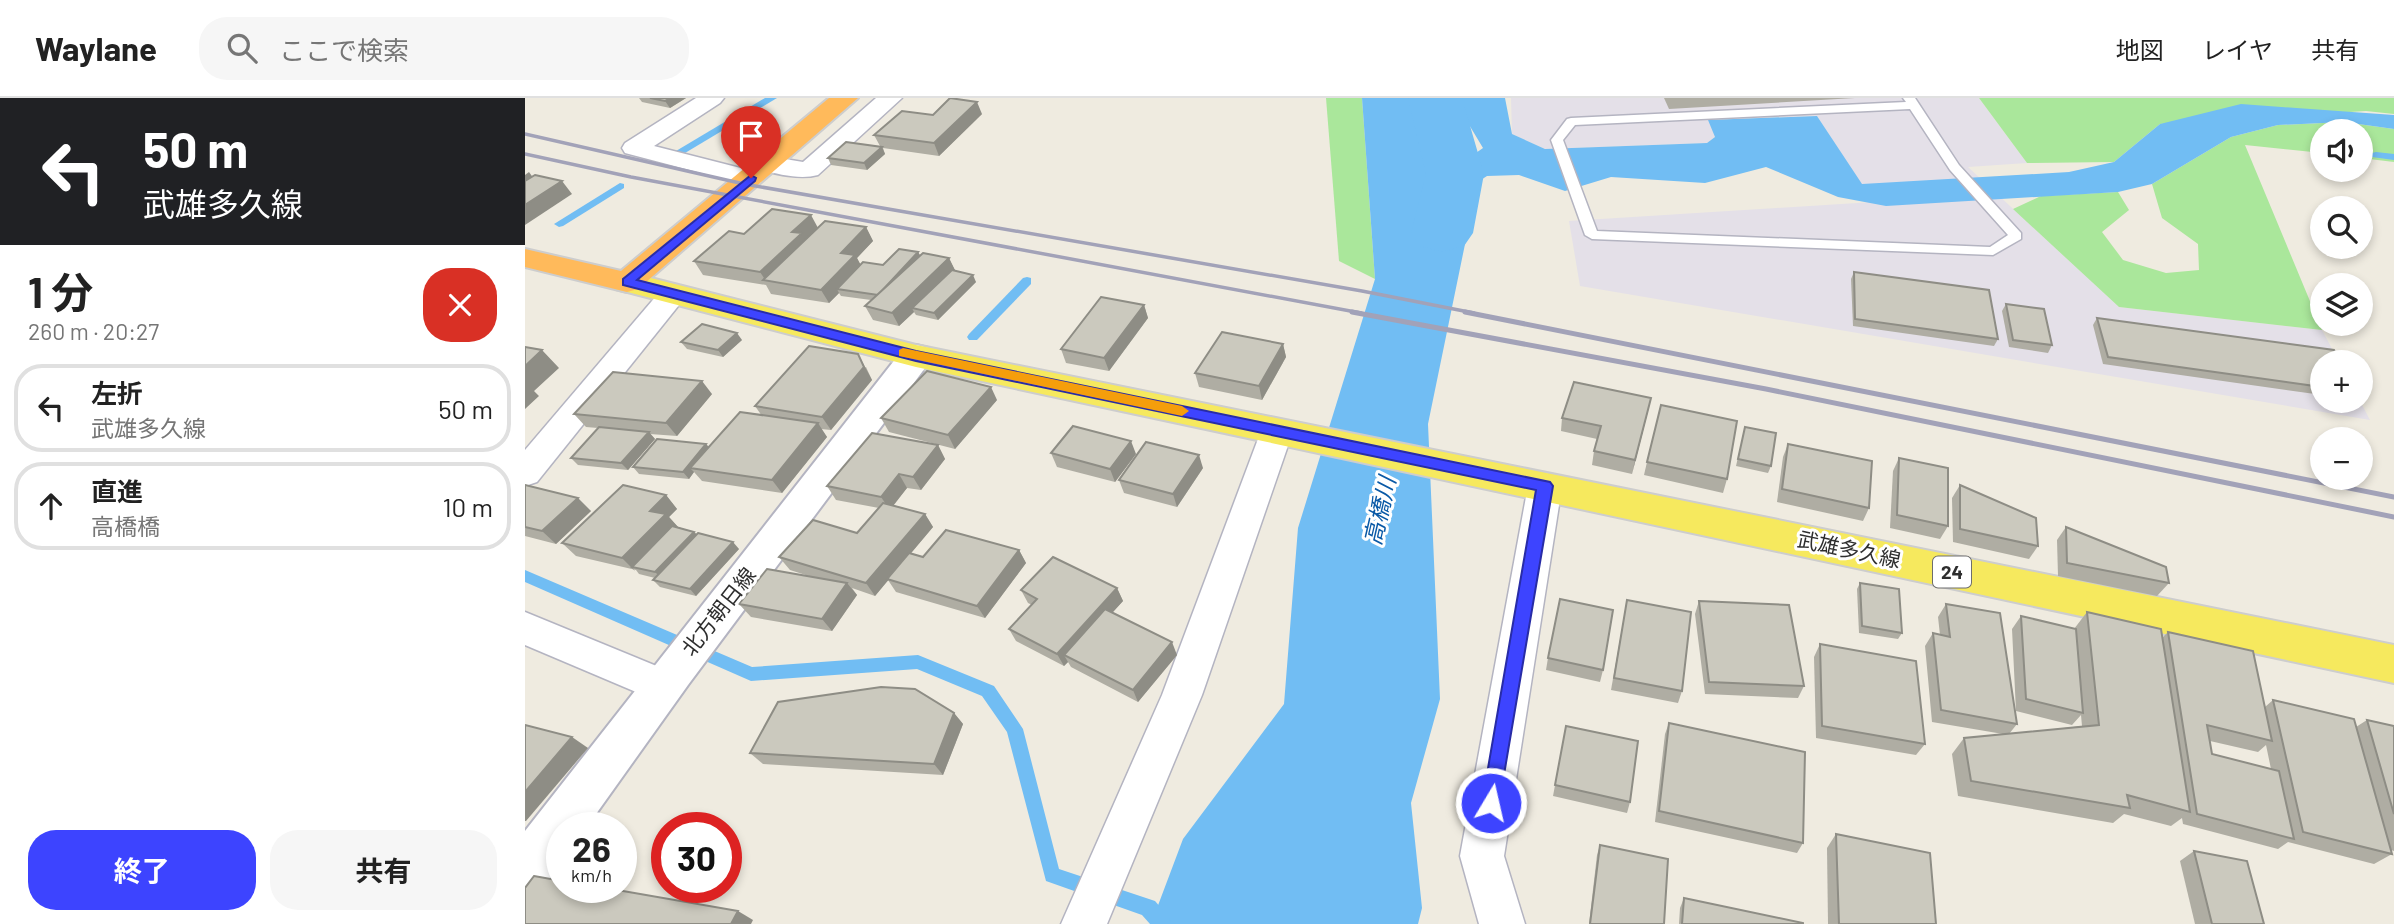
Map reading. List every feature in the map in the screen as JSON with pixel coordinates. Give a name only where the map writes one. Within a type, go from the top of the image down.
[{"type":"highway","points":[[525,258],[627,282],[845,98]]},
{"type":"main road","name":"24","points":[[627,282],[916,356],[1527,482]]},
{"type":"main road","name":"北方朝日線","points":[[525,871],[667,679],[916,356]]},
{"type":"main road","name":"武雄多久線","points":[[1527,482],[2394,664]]},
{"type":"street","points":[[712,98],[633,148],[698,164],[759,171],[809,170],[887,98]]},
{"type":"street","points":[[525,473],[673,294]]},
{"type":"street","points":[[1085,921],[1182,695],[1284,432]]},
{"type":"street","points":[[1502,924],[1482,856],[1527,482]]},
{"type":"street","points":[[525,628],[667,679]]},
{"type":"lane","points":[[1912,101],[1954,167],[2016,236],[1993,251],[1592,235],[1557,140],[1571,122],[1912,101]]},
{"type":"shaded area","points":[[1511,98],[1979,98],[2027,163],[1968,167],[2119,307],[2310,329],[2310,336],[2325,336],[2333,350],[2310,350],[2310,410],[1580,286],[1569,221],[1873,202],[1817,116],[1709,120],[1715,137],[1707,143],[1545,149],[1512,134]]},
{"type":"shaded area","points":[[2329,413],[2366,413],[2370,420]]},
{"type":"green space","points":[[1326,98],[1362,98],[1375,279],[1339,261]]},
{"type":"green space","points":[[1979,98],[2394,98],[2394,114],[2366,111],[2160,124],[2114,162],[2027,163]]},
{"type":"green space","points":[[2310,124],[2310,152],[2245,145],[2310,301],[2310,329],[2119,307],[2013,209],[2041,196],[2118,192],[2129,210],[2102,232],[2123,260],[2166,273],[2199,270],[2198,244],[2162,218],[2152,184],[2231,137],[2278,125]]},
{"type":"green space","points":[[2373,126],[2394,129],[2394,162],[2373,159]]},
{"type":"water","points":[[1362,98],[1423,98],[1422,104],[1473,155],[1483,148],[1453,98],[1505,98],[1512,134],[1545,149],[1707,143],[1715,137],[1708,120],[1817,116],[1862,184],[2069,172],[2114,162],[2160,124],[2241,104],[2394,115],[2394,129],[2373,126],[2373,119],[2310,119],[2310,124],[2278,125],[2231,137],[2152,184],[2118,192],[1886,206],[1838,197],[1766,167],[1705,183],[1611,177],[1565,191],[1519,175],[1487,176],[1473,185],[1471,215],[1428,424],[1440,699],[1411,803],[1422,908],[1418,924],[1151,924],[1183,839],[1284,704],[1298,528],[1375,279]]},
{"type":"building","points":[[650,98],[671,98],[665,101]]},
{"type":"building","points":[[950,98],[977,102],[934,143],[874,135],[902,111],[933,115]]},
{"type":"building","points":[[846,142],[882,147],[864,163],[828,158]]},
{"type":"building","points":[[535,175],[562,181],[525,205],[525,181]]},
{"type":"building","points":[[772,209],[811,215],[792,232],[802,233],[760,272],[694,261],[729,231],[744,234]]},
{"type":"building","points":[[825,221],[866,227],[841,253],[855,255],[821,290],[763,280]]},
{"type":"building","points":[[899,249],[918,252],[878,295],[837,289],[863,262],[883,265]]},
{"type":"building","points":[[923,253],[949,258],[892,313],[865,306]]},
{"type":"building","points":[[952,270],[973,275],[934,313],[912,308]]},
{"type":"building","points":[[1854,272],[1989,290],[1998,339],[1855,319]]},
{"type":"building","points":[[1101,297],[1144,305],[1104,358],[1061,349]]},
{"type":"building","points":[[2006,304],[2044,309],[2052,345],[2013,340]]},
{"type":"building","points":[[2097,318],[2334,350],[2310,350],[2310,385],[2108,357]]},
{"type":"building","points":[[702,324],[737,333],[718,350],[681,342]]},
{"type":"building","points":[[1222,332],[1283,344],[1259,386],[1195,373]]},
{"type":"building","points":[[809,346],[858,354],[864,367],[822,417],[755,406]]},
{"type":"building","points":[[525,347],[542,350],[525,366]]},
{"type":"building","points":[[927,371],[991,387],[948,435],[881,418]]},
{"type":"building","points":[[613,372],[702,381],[666,423],[574,414]]},
{"type":"building","points":[[1574,382],[1651,398],[1635,460],[1594,451],[1601,426],[1562,418]]},
{"type":"building","points":[[1661,405],[1737,421],[1727,479],[1647,462]]},
{"type":"building","points":[[740,412],[818,423],[772,480],[690,468]]},
{"type":"building","points":[[1073,426],[1131,441],[1110,469],[1051,453]]},
{"type":"building","points":[[599,427],[649,432],[621,463],[571,458]]},
{"type":"building","points":[[1745,427],[1776,433],[1771,466],[1738,459]]},
{"type":"building","points":[[872,433],[938,445],[913,477],[899,474],[881,497],[827,486]]},
{"type":"building","points":[[657,439],[706,444],[683,472],[633,467]]},
{"type":"building","points":[[1146,442],[1199,455],[1173,494],[1119,480]]},
{"type":"building","points":[[1788,444],[1872,461],[1869,508],[1782,489]]},
{"type":"building","points":[[1899,458],[1948,468],[1948,526],[1897,515]]},
{"type":"building","points":[[525,485],[578,498],[542,531],[525,527]]},
{"type":"building","points":[[623,485],[666,495],[650,511],[666,514],[622,558],[562,543]]},
{"type":"building","points":[[1960,485],[2036,518],[2038,546],[1960,529]]},
{"type":"building","points":[[883,503],[925,514],[866,583],[779,557],[813,520],[857,533]]},
{"type":"building","points":[[672,526],[694,532],[655,572],[632,567]]},
{"type":"building","points":[[2066,527],[2166,567],[2169,583],[2067,563]]},
{"type":"building","points":[[946,530],[1019,550],[977,606],[887,579],[909,553],[923,557]]},
{"type":"building","points":[[698,533],[733,542],[690,589],[653,580]]},
{"type":"building","points":[[1053,557],[1117,588],[1057,654],[1009,629],[1037,599],[1021,590]]},
{"type":"building","points":[[767,569],[847,583],[822,619],[739,604]]},
{"type":"building","points":[[1860,583],[1899,589],[1902,633],[1862,626]]},
{"type":"building","points":[[1560,599],[1613,610],[1603,670],[1548,658]]},
{"type":"building","points":[[1627,600],[1691,612],[1682,691],[1614,678]]},
{"type":"building","points":[[1699,601],[1789,605],[1804,686],[1709,682]]},
{"type":"building","points":[[1946,604],[2000,613],[2017,724],[1941,710],[1933,633],[1950,637]]},
{"type":"building","points":[[1105,609],[1172,642],[1133,690],[1064,655]]},
{"type":"building","points":[[2087,612],[2161,629],[2190,812],[2127,795],[2130,808],[1971,781],[1964,738],[2099,725]]},
{"type":"building","points":[[2021,616],[2076,629],[2083,713],[2026,699]]},
{"type":"building","points":[[2168,632],[2253,651],[2272,741],[2207,725],[2212,754],[2279,771],[2294,839],[2197,814]]},
{"type":"building","points":[[1820,644],[1916,661],[1925,744],[1822,726]]},
{"type":"building","points":[[881,687],[915,689],[954,713],[934,764],[750,753],[778,702]]},
{"type":"building","points":[[2273,700],[2354,719],[2392,854],[2303,832]]},
{"type":"building","points":[[2367,720],[2394,726],[2394,814]]},
{"type":"building","points":[[1669,723],[1805,752],[1803,843],[1659,811]]},
{"type":"building","points":[[525,725],[572,737],[525,792]]},
{"type":"building","points":[[1566,726],[1638,741],[1630,802],[1555,785]]},
{"type":"building","points":[[1836,834],[1930,853],[1936,924],[1839,924]]},
{"type":"building","points":[[1600,845],[1668,859],[1664,924],[1590,924]]},
{"type":"building","points":[[2194,851],[2247,861],[2264,924],[2212,924]]},
{"type":"building","points":[[534,876],[546,878],[546,903],[637,903],[637,893],[651,896],[651,903],[692,903],[738,911],[731,924],[525,924],[525,888]]},
{"type":"building","points":[[1684,898],[1803,923],[1803,924],[1682,924]]},
{"type":"waterway","points":[[681,151],[772,98]]},
{"type":"waterway","name":"高橋川","points":[[1435,98],[1455,174],[1442,233]]},
{"type":"waterway","points":[[2376,155],[2394,157]]},
{"type":"waterway","points":[[559,224],[620,186]]},
{"type":"waterway","points":[[973,337],[1027,281]]},
{"type":"waterway","points":[[525,576],[751,674],[918,662],[988,691],[1015,729],[1052,875],[1148,908],[1162,924]]},
{"type":"railway","points":[[525,134],[744,184],[1362,291],[1474,313]]},
{"type":"railway","points":[[525,154],[631,177],[1361,313]]},
{"type":"railway","points":[[1352,312],[1766,389],[2394,517]]},
{"type":"railway","points":[[1465,312],[2394,497]]},
{"type":"slow traffic","points":[[903,353],[1182,411]]},
{"type":"route","points":[[751,178],[627,282],[916,356],[1545,486],[1491,803]]}]
